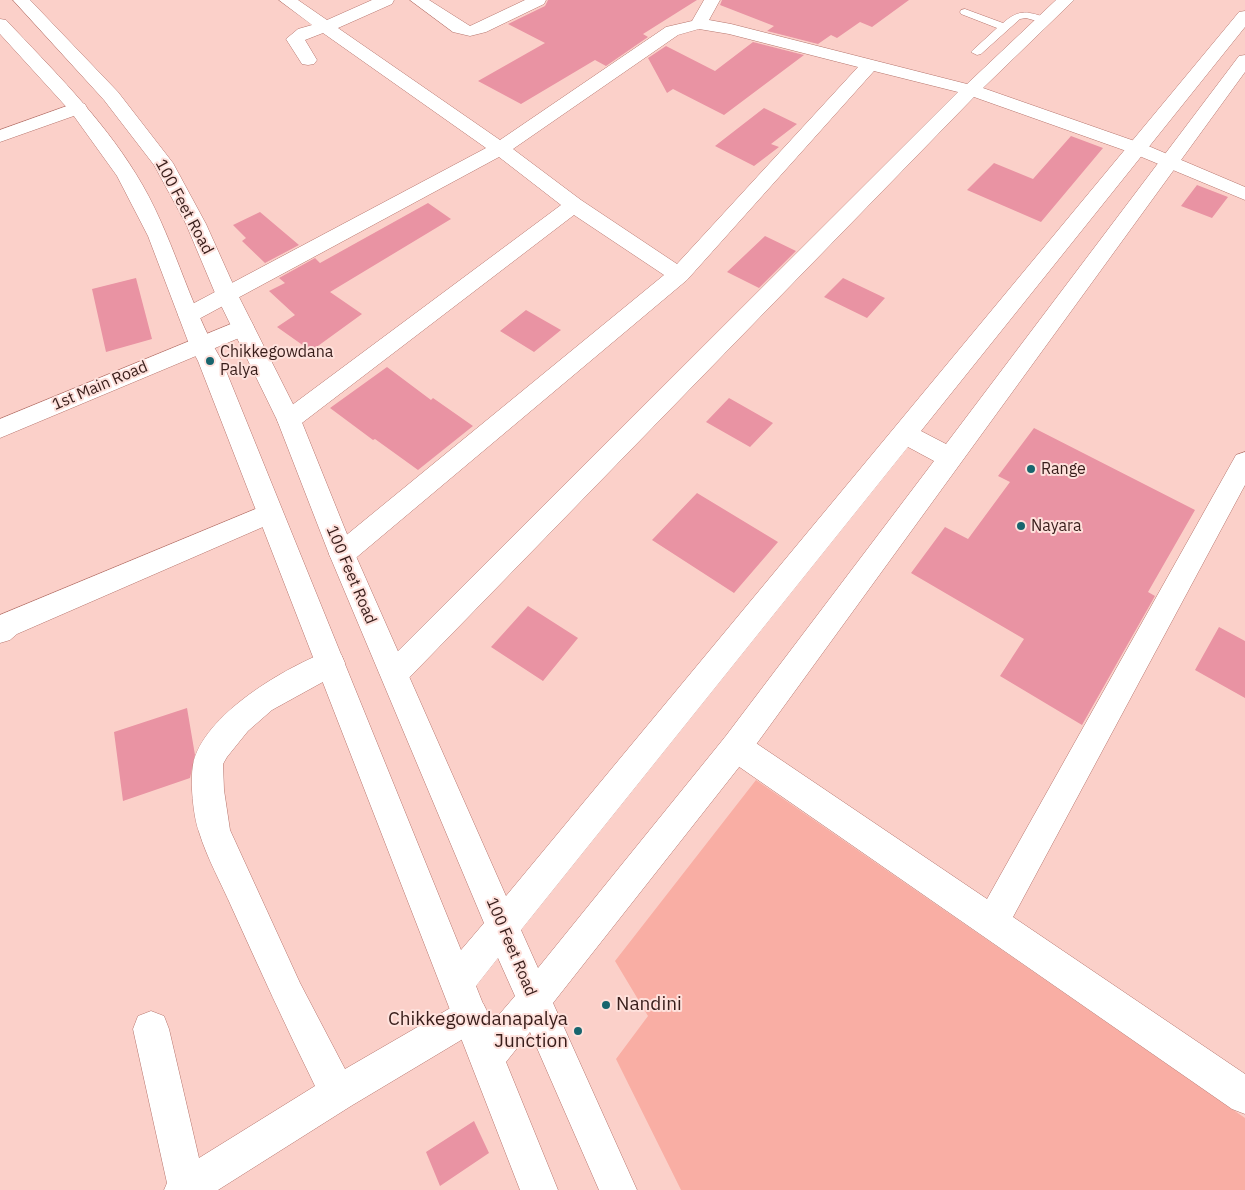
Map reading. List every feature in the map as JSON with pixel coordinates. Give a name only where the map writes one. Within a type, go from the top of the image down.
[{"type":"street","name":"100 Feet Road","points":[[20,0],[111,96],[163,163],[196,224],[226,293],[289,420],[342,554],[502,927],[618,1190]]},
{"type":"street","points":[[287,0],[500,149],[574,205],[679,275]]},
{"type":"street","points":[[308,60],[295,39],[304,33],[326,27],[386,0]]},
{"type":"street","points":[[418,0],[459,28],[470,31],[538,0]]},
{"type":"street","points":[[699,24],[712,0]]},
{"type":"street","points":[[394,674],[971,90],[1066,0]]},
{"type":"street","points":[[457,982],[1245,16]]},
{"type":"street","points":[[0,24],[78,108],[127,175],[158,236],[200,344],[210,361],[331,663],[539,1190]]},
{"type":"street","points":[[189,315],[226,293],[500,149],[672,31],[699,24],[731,29],[870,66],[971,90],[1170,161],[1245,194]]},
{"type":"street","points":[[488,1058],[736,747],[1245,60]]},
{"type":"street","points":[[342,554],[679,275],[870,66]]},
{"type":"street","points":[[0,136],[78,108]]},
{"type":"street","points":[[289,420],[574,205]]},
{"type":"street","name":"1st Main Road","points":[[0,429],[243,327]]},
{"type":"street","points":[[905,434],[950,458]]},
{"type":"street","points":[[992,923],[1245,462]]},
{"type":"street","points":[[0,632],[7,625],[270,513]]},
{"type":"street","points":[[331,663],[262,701],[237,721],[216,746],[208,764],[208,790],[214,831],[288,995],[338,1093]]},
{"type":"street","points":[[736,747],[1245,1096]]},
{"type":"street","points":[[151,1029],[185,1189],[338,1093],[471,1015]]},
{"type":"lane","points":[[965,12],[1005,27]]},
{"type":"lane","points":[[977,52],[1014,18],[1021,15],[1044,20]]},
{"type":"shaded area","points":[[756,780],[1245,1118],[1245,1190],[681,1190],[616,1059],[648,1016],[615,961]]},
{"type":"building","points":[[548,0],[697,0],[643,34],[648,37],[606,66],[595,60],[521,104],[478,81],[545,43],[508,24],[545,6]]},
{"type":"building","points":[[722,0],[909,0],[872,27],[860,22],[837,38],[831,35],[818,44],[767,31],[774,26],[720,5]]},
{"type":"building","points":[[753,42],[804,55],[724,115],[673,89],[667,93],[648,58],[666,46],[715,71]]},
{"type":"building","points":[[764,108],[797,124],[771,144],[779,147],[754,166],[715,146]]},
{"type":"building","points":[[1071,136],[1103,148],[1041,222],[967,190],[994,163],[1033,179]]},
{"type":"building","points":[[1197,185],[1228,197],[1212,218],[1181,206]]},
{"type":"building","points":[[428,203],[451,219],[330,292],[362,314],[311,351],[277,327],[295,315],[269,291],[285,283],[279,278],[315,258],[320,263]]},
{"type":"building","points":[[260,212],[299,245],[265,263],[242,241],[246,238],[233,225]]},
{"type":"building","points":[[765,236],[796,251],[759,288],[727,272]]},
{"type":"building","points":[[136,278],[152,339],[106,352],[92,289]]},
{"type":"building","points":[[843,278],[885,298],[867,318],[824,297]]},
{"type":"building","points":[[526,310],[561,330],[534,352],[500,331]]},
{"type":"building","points":[[387,367],[431,400],[433,398],[473,426],[418,470],[330,408]]},
{"type":"building","points":[[729,398],[773,423],[750,447],[706,422]]},
{"type":"building","points":[[1034,428],[1195,510],[1148,592],[1155,596],[1082,725],[1000,676],[1024,639],[911,573],[945,527],[968,539],[1010,482],[998,476]]},
{"type":"building","points":[[697,493],[778,542],[734,593],[652,540]]},
{"type":"building","points":[[528,606],[578,638],[543,681],[491,647]]},
{"type":"building","points":[[1219,627],[1245,641],[1245,698],[1195,670]]},
{"type":"building","points":[[187,708],[195,755],[190,778],[123,801],[114,732]]},
{"type":"building","points":[[474,1121],[489,1153],[440,1186],[426,1152]]},
{"type":"place","name":"Chikkegowdana Palya","points":[[210,361]]},
{"type":"place","name":"Range","points":[[1031,469]]},
{"type":"place","name":"Nayara","points":[[1021,526]]},
{"type":"place","name":"Nandini","points":[[606,1005]]},
{"type":"place","name":"Chikkegowdanapalya Junction","points":[[578,1031]]}]
